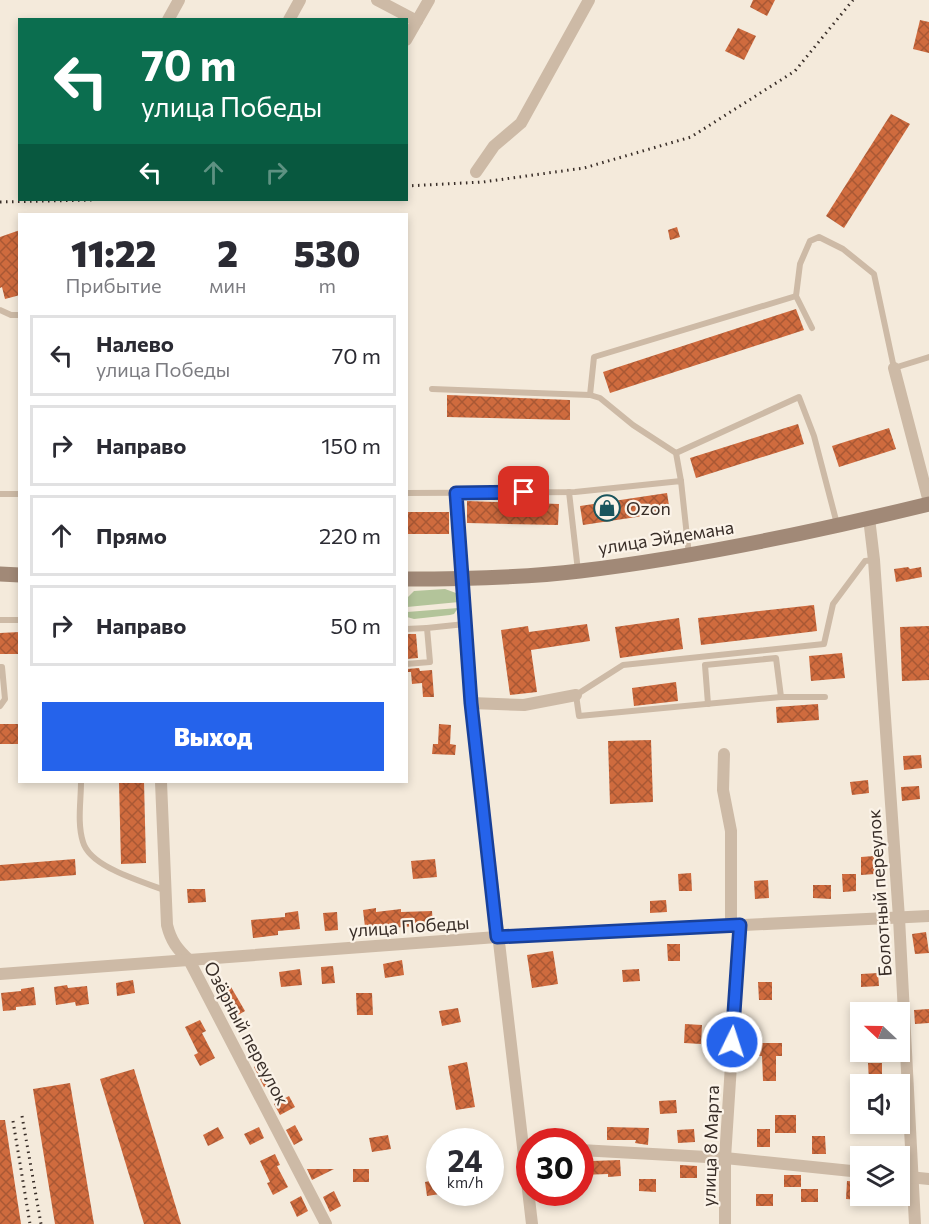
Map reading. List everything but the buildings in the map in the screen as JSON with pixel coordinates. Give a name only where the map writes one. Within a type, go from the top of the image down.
[{"type":"main road","name":"улица Эйдемана","points":[[408,579],[462,579],[578,571],[689,555],[837,525],[929,503]]},
{"type":"main road","points":[[0,574],[18,575]]},
{"type":"street","points":[[169,18],[179,0]]},
{"type":"street","points":[[290,18],[300,0]]},
{"type":"street","points":[[377,0],[417,21]]},
{"type":"street","points":[[408,37],[429,0]]},
{"type":"street","points":[[476,172],[494,146],[522,123],[589,0]]},
{"type":"street","points":[[894,368],[929,503]]},
{"type":"street","name":"Болотный переулок","points":[[869,518],[874,560],[899,918],[905,1146]]},
{"type":"street","points":[[462,579],[471,703],[497,937],[524,1128]]},
{"type":"street","points":[[471,703],[524,705],[576,695]]},
{"type":"street","name":"улица 8 Марта","points":[[724,754],[723,790],[731,831],[735,926],[725,1158],[725,1224]]},
{"type":"street","name":"Озёрный переулок","points":[[160,783],[167,925],[170,938],[189,960],[326,1224]]},
{"type":"street","name":"улица Победы","points":[[0,974],[497,937],[929,916]]},
{"type":"street","points":[[594,1151],[725,1158],[850,1171]]},
{"type":"street","points":[[910,1177],[929,1179]]},
{"type":"street","name":"Болотный переулок","points":[[910,1198],[915,1224]]},
{"type":"street","points":[[531,1206],[532,1224]]},
{"type":"lane","points":[[812,328],[796,296],[800,264],[810,241],[819,237],[843,249],[874,274],[894,368],[929,357]]},
{"type":"lane","points":[[590,395],[594,357],[796,296]]},
{"type":"lane","points":[[0,310],[11,315],[18,315]]},
{"type":"lane","points":[[432,389],[590,395],[600,398],[633,425],[676,453],[689,555]]},
{"type":"lane","points":[[676,453],[799,397],[814,436],[837,525]]},
{"type":"lane","points":[[408,493],[569,492],[681,481]]},
{"type":"lane","points":[[569,492],[578,571]]},
{"type":"lane","points":[[456,493],[462,579]]},
{"type":"lane","points":[[0,494],[18,494]]},
{"type":"lane","points":[[825,697],[781,697],[579,716],[576,695],[623,665],[824,644],[833,604],[865,561],[874,560]]},
{"type":"lane","points":[[0,620],[18,620]]},
{"type":"lane","points":[[408,629],[465,624]]},
{"type":"lane","points":[[408,664],[430,662],[427,628]]},
{"type":"lane","points":[[708,704],[705,665],[752,660],[776,658],[781,697]]},
{"type":"lane","points":[[0,667],[2,667],[5,699],[0,706]]},
{"type":"lane","points":[[81,783],[80,826],[83,844],[90,855],[99,863],[165,890]]},
{"type":"green space","points":[[445,589],[456,593],[459,602],[408,607],[408,597],[414,591]]},
{"type":"green space","points":[[458,608],[454,614],[450,615],[414,619],[408,617],[408,612]]},
{"type":"railway","points":[[408,186],[483,182],[584,168],[691,137],[795,71],[853,0]]},
{"type":"railway","points":[[0,202],[48,201]]},
{"type":"railway","points":[[22,1116],[41,1224]]},
{"type":"railway","points":[[13,1121],[30,1224]]},
{"type":"place","name":"Ozon","points":[[607,508]]},
{"type":"route","points":[[524,492],[456,493],[471,703],[497,937],[740,925],[732,1042]]}]
